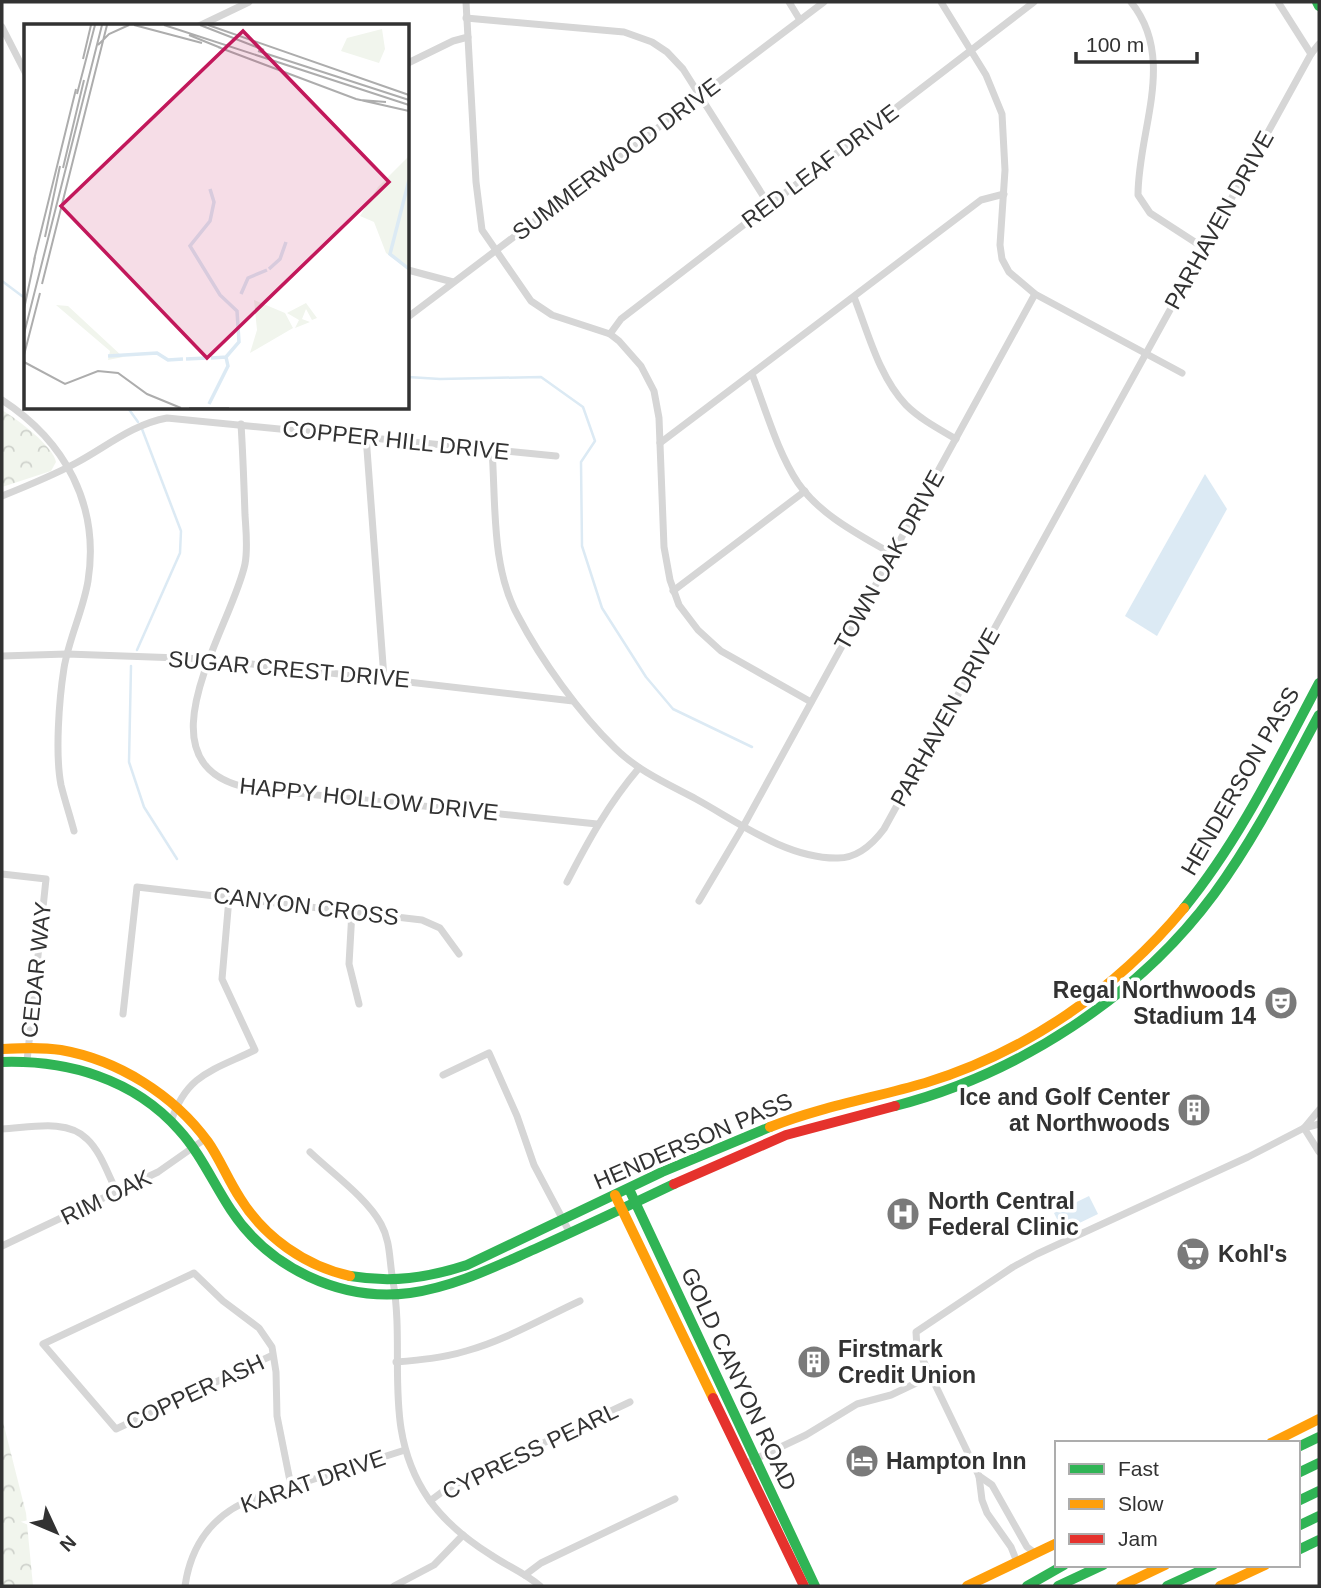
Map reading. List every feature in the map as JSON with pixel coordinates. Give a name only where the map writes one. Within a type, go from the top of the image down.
[{"type":"main road","name":"HENDERSON PASS","points":[[2,1049],[56,1049],[101,1061],[142,1081],[176,1107],[205,1139],[248,1211],[288,1249],[321,1267],[357,1279],[393,1282],[449,1272],[615,1195],[783,1122],[927,1082],[980,1063],[1028,1038],[1076,1007],[1113,981],[1141,955],[1173,921],[1214,870],[1244,821],[1319,683]]},
{"type":"main road","name":"HENDERSON PASS","points":[[2,1062],[27,1060],[76,1067],[106,1078],[150,1103],[194,1147],[238,1220],[258,1242],[280,1260],[316,1279],[354,1292],[373,1295],[395,1295],[454,1285],[706,1168],[787,1135],[931,1095],[997,1070],[1079,1022],[1125,988],[1187,929],[1243,852],[1319,715]]},
{"type":"main road","points":[[1285,747],[1298,754]]},
{"type":"main road","points":[[1214,870],[1226,878]]},
{"type":"main road","points":[[1113,981],[1125,988]]},
{"type":"main road","name":"GOLD CANYON ROAD","points":[[629,1189],[804,1586]]},
{"type":"main road","name":"GOLD CANYON ROAD","points":[[615,1195],[816,1586]]},
{"type":"main road","points":[[1275,1441],[1319,1419]]},
{"type":"main road","points":[[1300,1446],[1319,1437]]},
{"type":"main road","points":[[1300,1472],[1319,1463]]},
{"type":"main road","points":[[1300,1500],[1319,1491]]},
{"type":"main road","points":[[1300,1525],[1319,1516]]},
{"type":"main road","points":[[1300,1548],[1319,1540]]},
{"type":"main road","points":[[967,1586],[1055,1544]]},
{"type":"main road","points":[[1027,1586],[1060,1567]]},
{"type":"main road","points":[[1058,1586],[1098,1567]]},
{"type":"main road","points":[[1121,1586],[1161,1567]]},
{"type":"main road","points":[[1167,1586],[1209,1567]]},
{"type":"main road","points":[[1220,1586],[1261,1567]]},
{"type":"street","points":[[203,24],[249,2]]},
{"type":"street","points":[[466,2],[482,230],[531,301],[562,318],[610,334],[635,358],[650,382],[659,418],[664,547],[673,591],[679,605],[698,630],[721,651],[811,702]]},
{"type":"street","points":[[789,2],[800,20]]},
{"type":"street","name":"SUMMERWOOD DRIVE","points":[[410,315],[824,2]]},
{"type":"street","points":[[941,2],[994,91],[1002,114],[1006,149],[1000,245],[1002,259],[1009,272],[1035,295],[1182,373]]},
{"type":"street","name":"RED LEAF DRIVE","points":[[610,334],[621,319],[1034,2]]},
{"type":"street","points":[[1131,2],[1147,29],[1154,59],[1138,195],[1150,214],[1204,248]]},
{"type":"street","points":[[1278,2],[1311,54]]},
{"type":"street","points":[[466,18],[615,30],[652,42],[667,52],[683,69],[769,205]]},
{"type":"street","points":[[2,27],[24,70]]},
{"type":"street","points":[[410,63],[453,41],[468,37]]},
{"type":"street","name":"PARHAVEN DRIVE","points":[[492,450],[498,553],[505,584],[518,617],[574,701],[616,749],[639,768],[772,841],[816,856],[837,859],[859,853],[877,838],[1311,54],[1319,44]]},
{"type":"street","points":[[660,443],[981,200],[1004,194]]},
{"type":"street","points":[[410,271],[453,282]]},
{"type":"street","name":"TOWN OAK DRIVE","points":[[699,901],[744,825],[1035,295]]},
{"type":"street","points":[[854,297],[886,376],[900,397],[918,415],[956,439]]},
{"type":"street","points":[[752,374],[785,460],[805,491],[843,525],[892,554]]},
{"type":"street","points":[[2,400],[43,434],[78,486],[85,505],[90,544],[88,583],[62,678],[59,766],[74,831]]},
{"type":"street","name":"COPPER HILL DRIVE","points":[[2,496],[67,468],[139,426],[175,418],[556,456]]},
{"type":"street","name":"HAPPY HOLLOW DRIVE","points":[[241,424],[245,563],[208,659],[194,713],[197,752],[203,764],[220,780],[248,788],[597,824]]},
{"type":"street","points":[[366,436],[384,678]]},
{"type":"street","points":[[673,591],[805,491]]},
{"type":"street","name":"SUGAR CREST DRIVE","points":[[2,656],[67,654],[208,659],[574,701]]},
{"type":"street","points":[[567,882],[597,824],[639,768]]},
{"type":"street","name":"CEDAR WAY","points":[[2,873],[46,878],[27,1060]]},
{"type":"street","name":"CANYON CROSS","points":[[123,1014],[137,887],[428,921],[440,928],[459,954]]},
{"type":"street","points":[[171,1122],[186,1090],[198,1079],[255,1050],[222,979],[229,898]]},
{"type":"street","points":[[352,911],[349,964],[359,1004]]},
{"type":"street","points":[[443,1075],[489,1053],[517,1116],[534,1165],[570,1233]]},
{"type":"street","points":[[1304,1128],[1319,1110]]},
{"type":"street","points":[[1017,1562],[1011,1547],[987,1513],[982,1500],[979,1476],[915,1342],[916,1332],[1037,1254],[1248,1157],[1304,1128],[1319,1124]]},
{"type":"street","points":[[2,1129],[63,1126],[76,1130],[97,1152],[117,1192]]},
{"type":"street","points":[[1304,1128],[1319,1152]]},
{"type":"street","name":"RIM OAK","points":[[2,1246],[158,1172],[205,1139]]},
{"type":"street","points":[[310,1152],[367,1206],[379,1221],[388,1242],[395,1295],[398,1416],[405,1450],[418,1481],[430,1501],[463,1535],[540,1586]]},
{"type":"street","name":"COPPER ASH","points":[[194,1273],[223,1301],[259,1328],[267,1338],[274,1355],[116,1429],[43,1344],[194,1273]]},
{"type":"street","points":[[397,1362],[441,1358],[467,1351],[580,1301]]},
{"type":"street","points":[[274,1355],[277,1416],[291,1486]]},
{"type":"street","points":[[750,1462],[806,1435],[848,1409],[891,1395],[931,1376]]},
{"type":"street","name":"CYPRESS PEARL","points":[[430,1501],[446,1489],[630,1402]]},
{"type":"street","name":"KARAT DRIVE","points":[[185,1586],[193,1553],[204,1535],[218,1519],[245,1502],[405,1450]]},
{"type":"street","points":[[979,1476],[992,1485],[1027,1547],[1035,1553]]},
{"type":"street","points":[[525,1575],[541,1563],[675,1499]]},
{"type":"street","points":[[394,1586],[434,1565],[463,1535]]},
{"type":"green space","points":[[2,410],[25,426],[48,448],[56,462],[51,471],[2,487]]},
{"type":"green space","points":[[2,1418],[26,1513],[33,1586],[2,1586]]},
{"type":"shaded area","points":[[1205,474],[1227,509],[1157,636],[1125,616]]},
{"type":"shaded area","points":[[1089,1196],[1098,1214],[1063,1231],[1054,1213]]},
{"type":"waterway","points":[[2,281],[24,298]]},
{"type":"waterway","points":[[410,377],[541,377],[583,407],[595,441],[581,462],[582,546],[602,608],[646,677],[673,709],[752,747]]},
{"type":"waterway","points":[[129,410],[138,422]]},
{"type":"waterway","points":[[137,650],[180,553],[181,531],[142,429]]},
{"type":"waterway","points":[[131,666],[129,762],[144,807],[177,859]]},
{"type":"traffic: fast","points":[[1317,2],[1319,6]]},
{"type":"traffic: fast","points":[[1184,908],[1240,828],[1319,683]]},
{"type":"traffic: fast","points":[[895,1106],[941,1092],[1030,1052],[1072,1027],[1112,998],[1149,966],[1184,931],[1229,873],[1270,806],[1319,715]]},
{"type":"traffic: fast","points":[[2,1062],[27,1062],[75,1069],[98,1076],[142,1098],[161,1112],[187,1139],[231,1210],[265,1249],[309,1277],[358,1292],[410,1293],[458,1281],[535,1249],[674,1184]]},
{"type":"traffic: fast","points":[[350,1276],[409,1278],[467,1265],[662,1172],[770,1127]]},
{"type":"traffic: fast","points":[[629,1189],[815,1586]]},
{"type":"traffic: fast","points":[[1300,1446],[1319,1437]]},
{"type":"traffic: fast","points":[[1300,1472],[1319,1463]]},
{"type":"traffic: fast","points":[[1300,1500],[1319,1491]]},
{"type":"traffic: fast","points":[[1300,1525],[1319,1516]]},
{"type":"traffic: fast","points":[[1300,1549],[1319,1540]]},
{"type":"traffic: fast","points":[[1027,1586],[1060,1567]]},
{"type":"traffic: fast","points":[[1058,1586],[1099,1567]]},
{"type":"traffic: fast","points":[[1167,1586],[1209,1567]]},
{"type":"traffic: slow","points":[[770,1127],[827,1108],[925,1083],[999,1054],[1067,1015],[1099,991],[1129,966],[1184,908]]},
{"type":"traffic: slow","points":[[2,1049],[61,1050],[103,1062],[143,1082],[179,1109],[194,1125],[208,1142],[250,1212],[273,1237],[317,1265],[350,1276]]},
{"type":"traffic: slow","points":[[615,1195],[713,1398]]},
{"type":"traffic: slow","points":[[1275,1441],[1319,1419]]},
{"type":"traffic: slow","points":[[967,1586],[1055,1544]]},
{"type":"traffic: slow","points":[[1121,1586],[1161,1567]]},
{"type":"traffic: slow","points":[[1220,1586],[1261,1567]]},
{"type":"traffic: jam","points":[[674,1184],[786,1135],[895,1106]]},
{"type":"traffic: jam","points":[[713,1398],[804,1586]]},
{"type":"place","name":"Regal Northwoods Stadium 14","points":[[1281,1003]]},
{"type":"place","name":"Ice and Golf Center at Northwoods","points":[[1194,1110]]},
{"type":"place","name":"North Central Federal Clinic","points":[[903,1214]]},
{"type":"place","name":"Kohl's","points":[[1193,1254]]},
{"type":"place","name":"Firstmark Credit Union","points":[[814,1362]]},
{"type":"place","name":"Hampton Inn","points":[[862,1461]]}]
